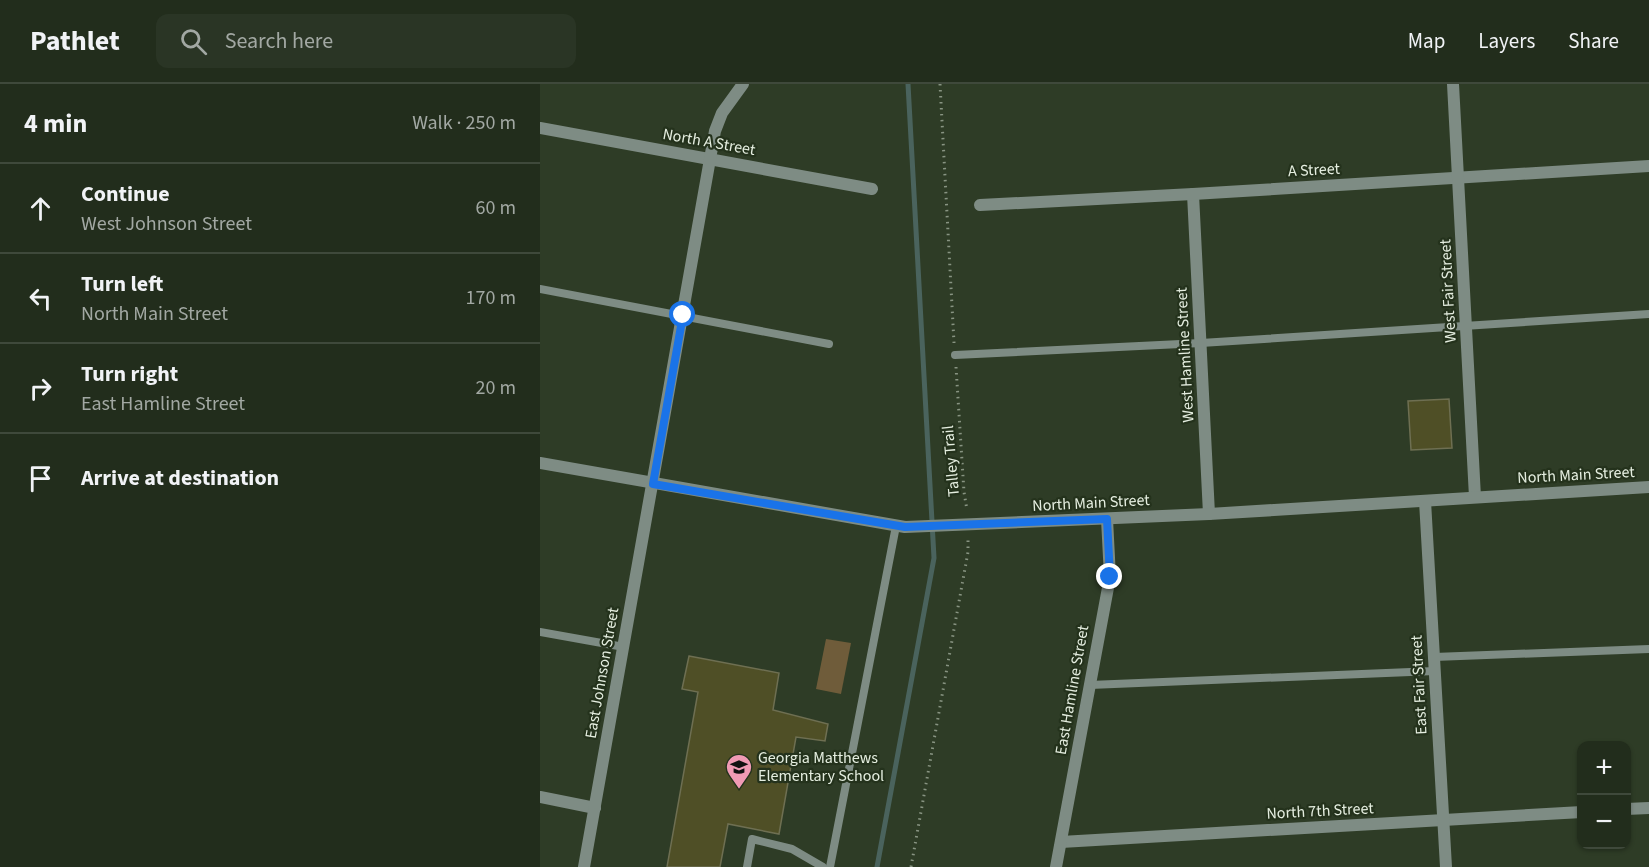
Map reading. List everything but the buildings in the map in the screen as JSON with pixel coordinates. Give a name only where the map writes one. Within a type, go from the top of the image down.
[{"type":"street","name":"East Johnson Street","points":[[584,867],[715,130],[722,113],[743,84]]},
{"type":"street","name":"West Fair Street","points":[[1453,84],[1475,497]]},
{"type":"street","name":"North A Street","points":[[540,128],[872,189]]},
{"type":"street","name":"A Street","points":[[980,205],[1649,166]]},
{"type":"street","name":"West Hamline Street","points":[[1193,194],[1209,514]]},
{"type":"street","name":"North Main Street","points":[[540,463],[900,527],[1209,514],[1649,487]]},
{"type":"street","name":"East Fair Street","points":[[1425,501],[1446,867]]},
{"type":"street","name":"East Hamline Street","points":[[1056,867],[1110,577],[1107,519]]},
{"type":"street","points":[[540,797],[595,808]]},
{"type":"street","points":[[1631,809],[1649,808]]},
{"type":"street","name":"North 7th Street","points":[[1061,842],[1577,812]]},
{"type":"lane","points":[[540,289],[829,344]]},
{"type":"lane","points":[[955,355],[1201,343],[1466,324],[1649,314]]},
{"type":"lane","points":[[830,867],[900,527]]},
{"type":"lane","points":[[540,632],[624,647]]},
{"type":"lane","points":[[1434,657],[1649,649]]},
{"type":"lane","points":[[1090,685],[1435,671]]},
{"type":"lane","points":[[747,867],[752,839],[792,849],[823,867]]},
{"type":"path","name":"Talley Trail","points":[[911,867],[968,552],[963,526],[940,84]]},
{"type":"shaded area","points":[[826,639],[851,643],[841,694],[816,689]]},
{"type":"waterway","points":[[877,867],[934,558],[908,84]]},
{"type":"place","name":"Georgia Matthews Elementary School","points":[[739,790]]},
{"type":"route","points":[[683,315],[653,484],[905,527],[1107,519],[1110,577]]}]
